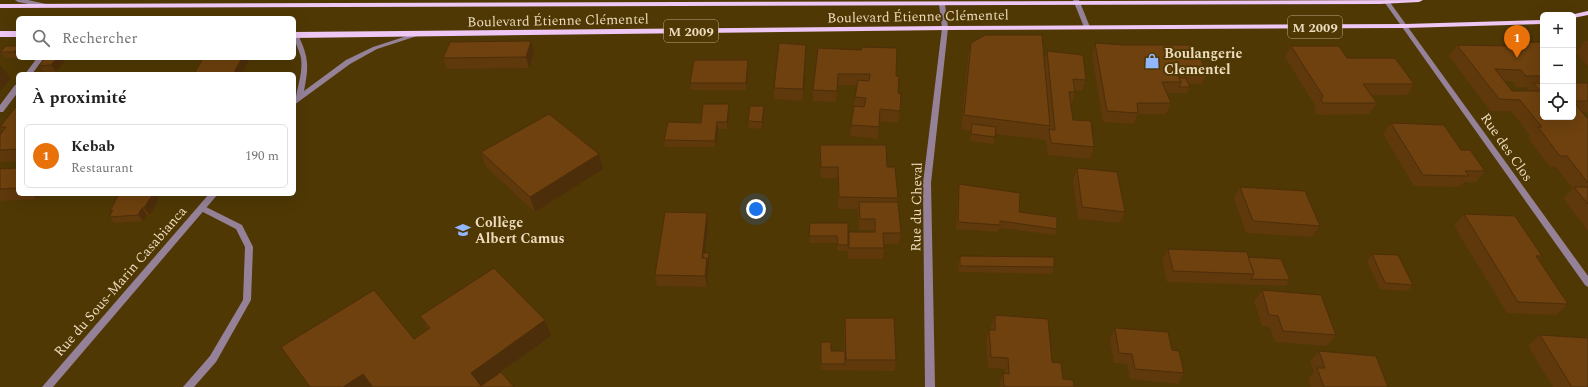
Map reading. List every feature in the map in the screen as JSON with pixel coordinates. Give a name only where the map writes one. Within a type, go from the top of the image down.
[{"type":"main road","name":"Boulevard Étienne Clémentel","points":[[0,6],[942,4],[1077,2],[1387,2],[1419,0]]},
{"type":"main road","points":[[1576,16],[1588,14]]},
{"type":"main road","name":"Boulevard Étienne Clémentel","points":[[296,35],[945,28],[1405,26],[1540,22]]},
{"type":"main road","points":[[0,34],[16,34]]},
{"type":"street","points":[[18,0],[44,5]]},
{"type":"street","points":[[1077,2],[1087,28]]},
{"type":"street","name":"Rue des Clos","points":[[1387,2],[1588,283]]},
{"type":"street","name":"Rue du Cheval","points":[[930,387],[927,183],[945,28],[942,4]]},
{"type":"street","points":[[296,101],[348,62],[375,48],[415,34]]},
{"type":"street","points":[[296,38],[303,49],[306,63],[296,101]]},
{"type":"street","points":[[30,72],[39,60]]},
{"type":"street","points":[[0,110],[16,90]]},
{"type":"street","name":"Rue du Sous-Marin Casabianca","points":[[47,387],[212,196]]},
{"type":"street","points":[[188,387],[213,359],[247,300],[249,247],[238,226],[202,208]]},
{"type":"building","points":[[985,35],[1042,35],[1050,126],[964,115],[971,43]]},
{"type":"building","points":[[531,41],[526,57],[443,58],[450,42]]},
{"type":"building","points":[[1540,42],[1540,76],[1526,76],[1521,70],[1495,69],[1512,91],[1540,91],[1540,120],[1576,120],[1576,105],[1588,119],[1588,183],[1567,156],[1560,156],[1538,127],[1542,127],[1520,100],[1499,99],[1457,45],[1511,46],[1508,43]]},
{"type":"building","points":[[779,43],[806,45],[803,89],[774,88]]},
{"type":"building","points":[[1095,43],[1124,45],[1194,45],[1207,73],[1177,73],[1181,82],[1162,82],[1171,103],[1137,103],[1138,113],[1107,111]]},
{"type":"building","points":[[6,46],[16,46],[16,50],[14,52],[0,52]]},
{"type":"building","points":[[1291,46],[1339,46],[1347,58],[1395,58],[1414,84],[1363,84],[1377,103],[1323,103],[1321,100],[1323,96]]},
{"type":"building","points":[[862,47],[897,48],[896,76],[899,76],[898,93],[901,94],[900,111],[880,109],[879,127],[851,125],[854,106],[864,107],[866,98],[855,97],[858,80],[869,81],[870,74],[838,74],[837,91],[813,90],[818,48],[861,50]]},
{"type":"building","points":[[1047,51],[1083,55],[1086,80],[1073,79],[1075,92],[1069,92],[1073,120],[1091,121],[1094,147],[1051,143],[1049,129],[1055,130]]},
{"type":"building","points":[[44,60],[55,60],[51,65],[39,66]]},
{"type":"building","points":[[202,60],[241,60],[234,72],[195,72]]},
{"type":"building","points":[[694,60],[748,60],[746,83],[690,83]]},
{"type":"building","points":[[1179,78],[1186,78],[1190,87],[1179,87],[1181,82]]},
{"type":"building","points":[[1533,83],[1540,83],[1540,91]]},
{"type":"building","points":[[1576,83],[1588,83],[1588,101],[1576,101]]},
{"type":"building","points":[[703,104],[729,104],[727,122],[717,122],[715,141],[664,140],[668,122],[701,123]]},
{"type":"building","points":[[750,106],[764,106],[762,122],[748,121]]},
{"type":"building","points":[[16,107],[16,149],[0,150],[0,135],[6,127],[0,127]]},
{"type":"building","points":[[549,114],[599,154],[530,197],[481,152]]},
{"type":"building","points":[[1391,123],[1444,125],[1461,150],[1470,150],[1485,171],[1465,171],[1469,176],[1423,175]]},
{"type":"building","points":[[972,124],[996,127],[995,137],[971,134]]},
{"type":"building","points":[[820,145],[886,145],[887,167],[895,167],[898,198],[839,197],[838,167],[821,167]]},
{"type":"building","points":[[16,168],[16,188],[0,189],[0,169]]},
{"type":"building","points":[[1077,168],[1117,172],[1125,212],[1082,207]]},
{"type":"building","points":[[959,184],[1020,193],[1019,212],[1057,217],[1057,229],[1000,221],[1000,225],[958,222]]},
{"type":"building","points":[[1240,187],[1305,191],[1320,226],[1253,221]]},
{"type":"building","points":[[1574,187],[1588,187],[1588,204]]},
{"type":"building","points":[[118,196],[152,196],[138,215],[109,217],[113,210],[110,211]]},
{"type":"building","points":[[859,202],[898,202],[901,233],[883,233],[884,248],[849,248],[849,232],[875,232],[875,219],[860,219]]},
{"type":"building","points":[[665,212],[707,213],[702,258],[707,258],[705,276],[655,275]]},
{"type":"building","points":[[1464,214],[1515,216],[1542,256],[1536,256],[1568,304],[1518,302]]},
{"type":"building","points":[[810,223],[848,223],[848,245],[838,245],[837,236],[809,236]]},
{"type":"building","points":[[1168,249],[1247,252],[1254,274],[1173,271]]},
{"type":"building","points":[[703,253],[709,253],[708,263],[707,258],[703,258]]},
{"type":"building","points":[[1372,254],[1398,255],[1413,285],[1385,283]]},
{"type":"building","points":[[960,256],[1054,257],[1054,267],[960,266]]},
{"type":"building","points":[[1248,257],[1281,259],[1290,280],[1251,279],[1254,274]]},
{"type":"building","points":[[494,268],[545,320],[471,373],[481,386],[501,372],[514,387],[373,387],[363,374],[343,387],[310,387],[281,347],[374,290],[414,339],[430,328],[420,316]]},
{"type":"building","points":[[1262,290],[1321,295],[1336,335],[1283,331],[1278,316],[1269,315]]},
{"type":"building","points":[[995,315],[1048,319],[1052,362],[1061,363],[1063,379],[1073,380],[1074,387],[1004,387],[1003,373],[1009,374],[1008,358],[991,357],[989,330],[995,330]]},
{"type":"building","points":[[845,318],[894,318],[896,360],[846,360]]},
{"type":"building","points":[[1115,328],[1168,332],[1172,350],[1179,351],[1184,373],[1135,369],[1132,354],[1119,353]]},
{"type":"building","points":[[1540,335],[1588,338],[1588,387],[1572,387]]},
{"type":"building","points":[[821,342],[831,342],[831,351],[845,351],[845,364],[821,364]]},
{"type":"building","points":[[1319,351],[1376,356],[1388,387],[1324,387],[1317,368],[1325,368]]},
{"type":"place","name":"Kebab","points":[[1517,58]]},
{"type":"place","name":"Boulangerie Clementel","points":[[1152,61]]},
{"type":"place","name":"Collège Albert Camus","points":[[463,230]]}]
